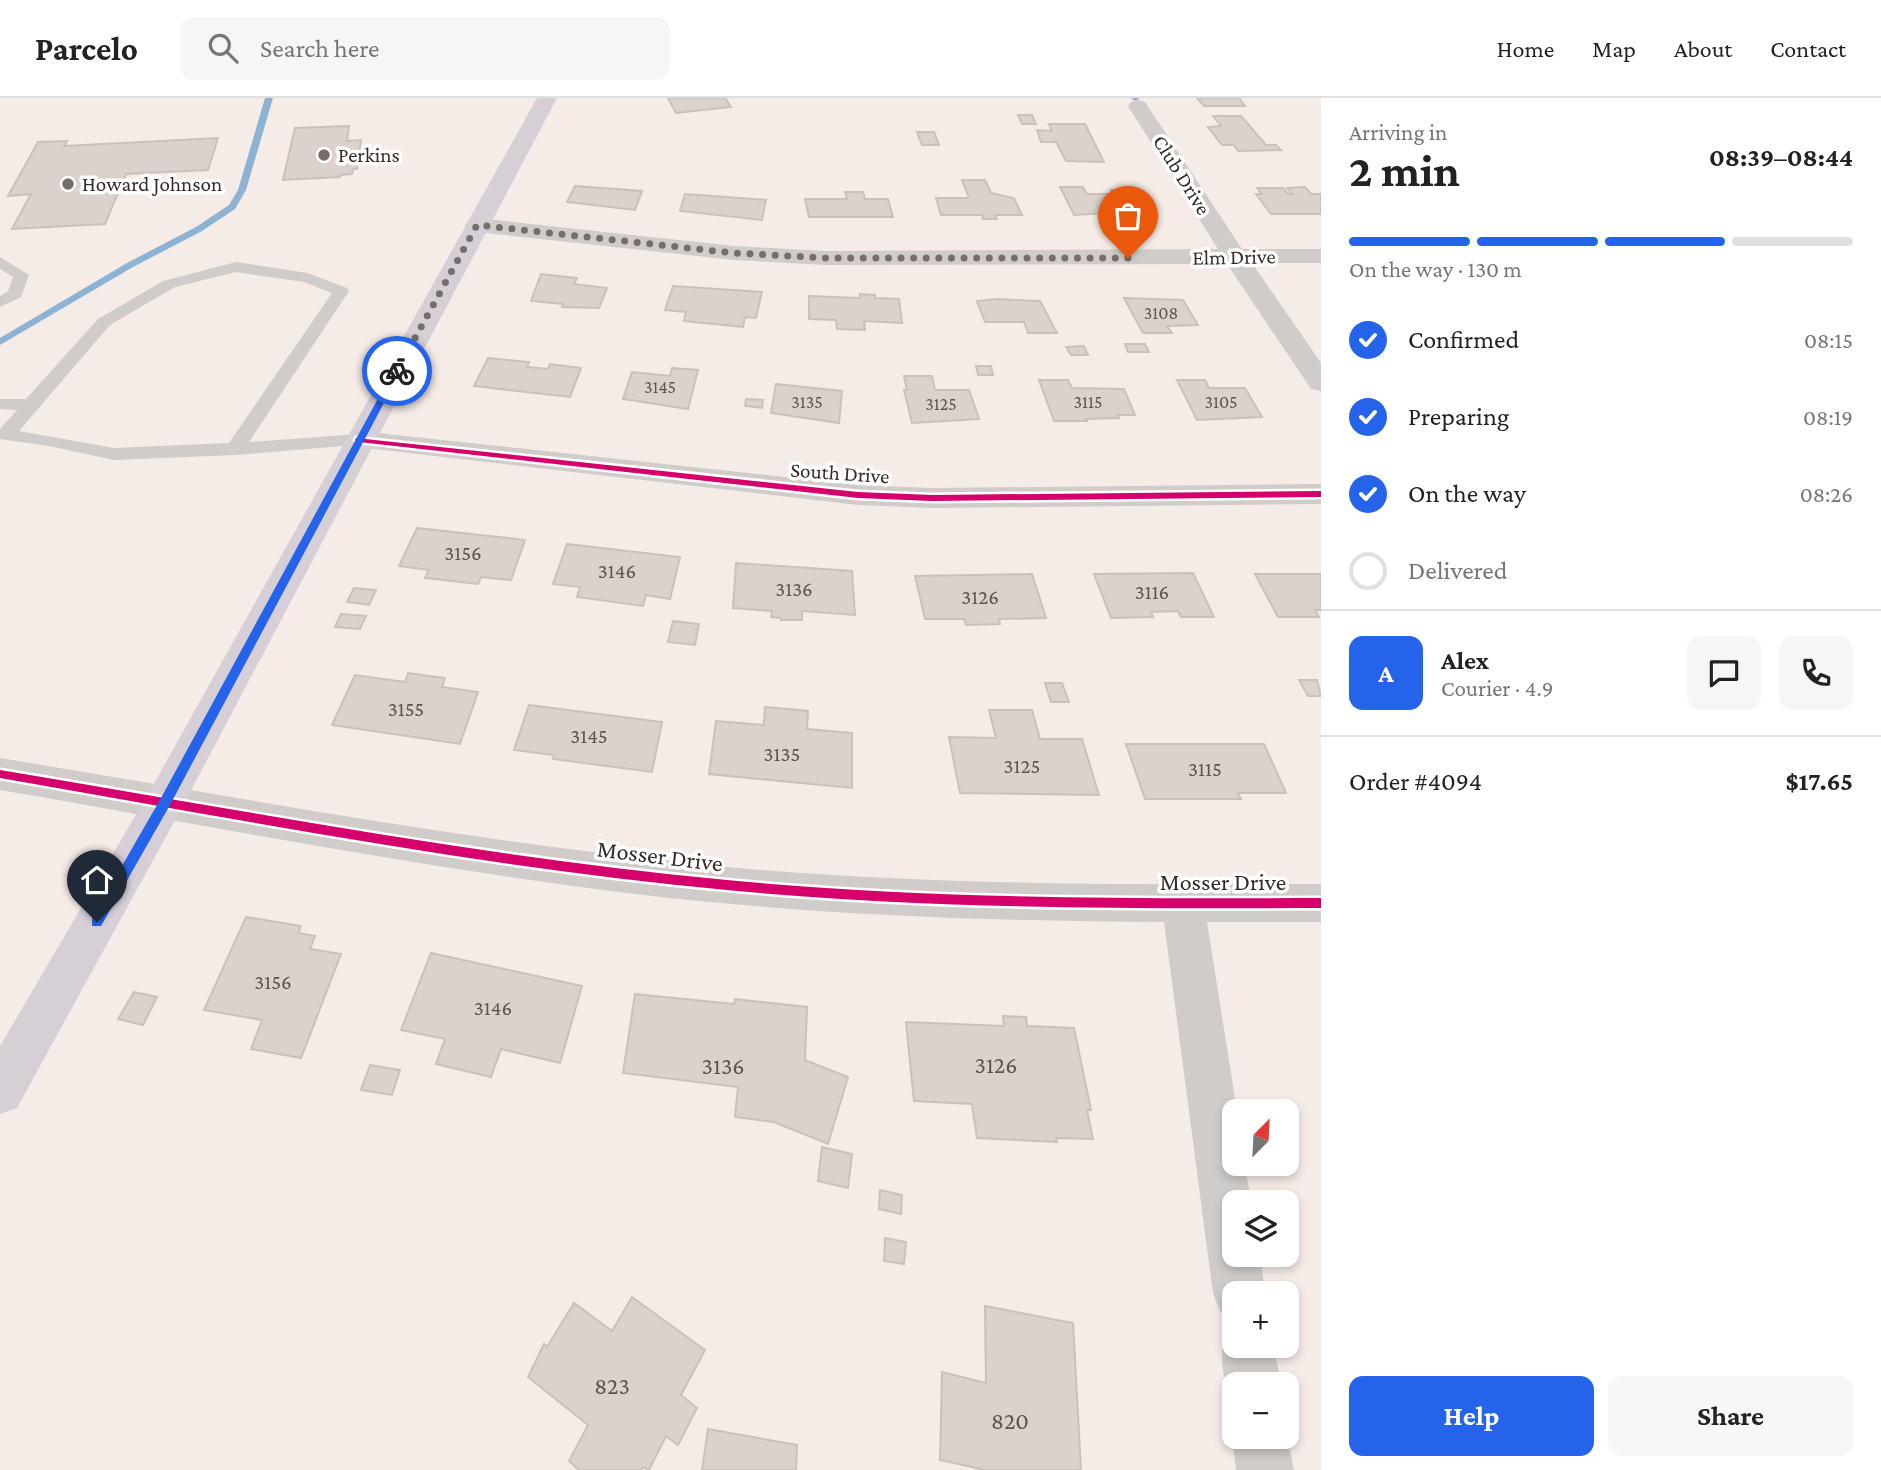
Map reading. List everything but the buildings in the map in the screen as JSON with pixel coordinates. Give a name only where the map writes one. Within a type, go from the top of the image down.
[{"type":"main road","points":[[0,1091],[166,801],[359,440],[477,225],[511,169],[547,98]]},
{"type":"street","name":"Club Drive","points":[[1138,106],[1234,257],[1321,383]]},
{"type":"street","name":"Elm Drive","points":[[477,225],[734,253],[826,258],[1321,256]]},
{"type":"street","name":"South Drive","points":[[359,440],[858,495],[932,498],[1321,494]]},
{"type":"street","name":"Mosser Drive","points":[[0,774],[501,857],[723,885],[952,901],[1321,903]]},
{"type":"street","points":[[1183,904],[1225,1190]]},
{"type":"street","points":[[1262,1449],[1265,1470]]},
{"type":"lane","points":[[0,262],[21,275],[15,294],[0,302]]},
{"type":"lane","points":[[235,449],[341,291],[307,278],[236,267],[169,284],[104,322],[5,435],[49,440],[114,454],[235,449],[359,440]]},
{"type":"lane","points":[[0,404],[31,405]]},
{"type":"waterway","points":[[0,342],[130,265],[199,229],[232,207],[242,190],[269,98]]},
{"type":"cycle path","points":[[359,440],[858,495],[932,498],[1321,494]]},
{"type":"cycle path","points":[[0,774],[454,851],[636,876],[727,885],[949,899],[1098,903],[1321,903]]},
{"type":"way so far","points":[[397,371],[477,225],[734,253],[826,258],[1128,258]]},
{"type":"place","name":"Perkins","points":[[324,155]]},
{"type":"place","name":"Howard Johnson","points":[[68,184]]},
{"type":"route","points":[[97,922],[166,801],[397,371]]}]
